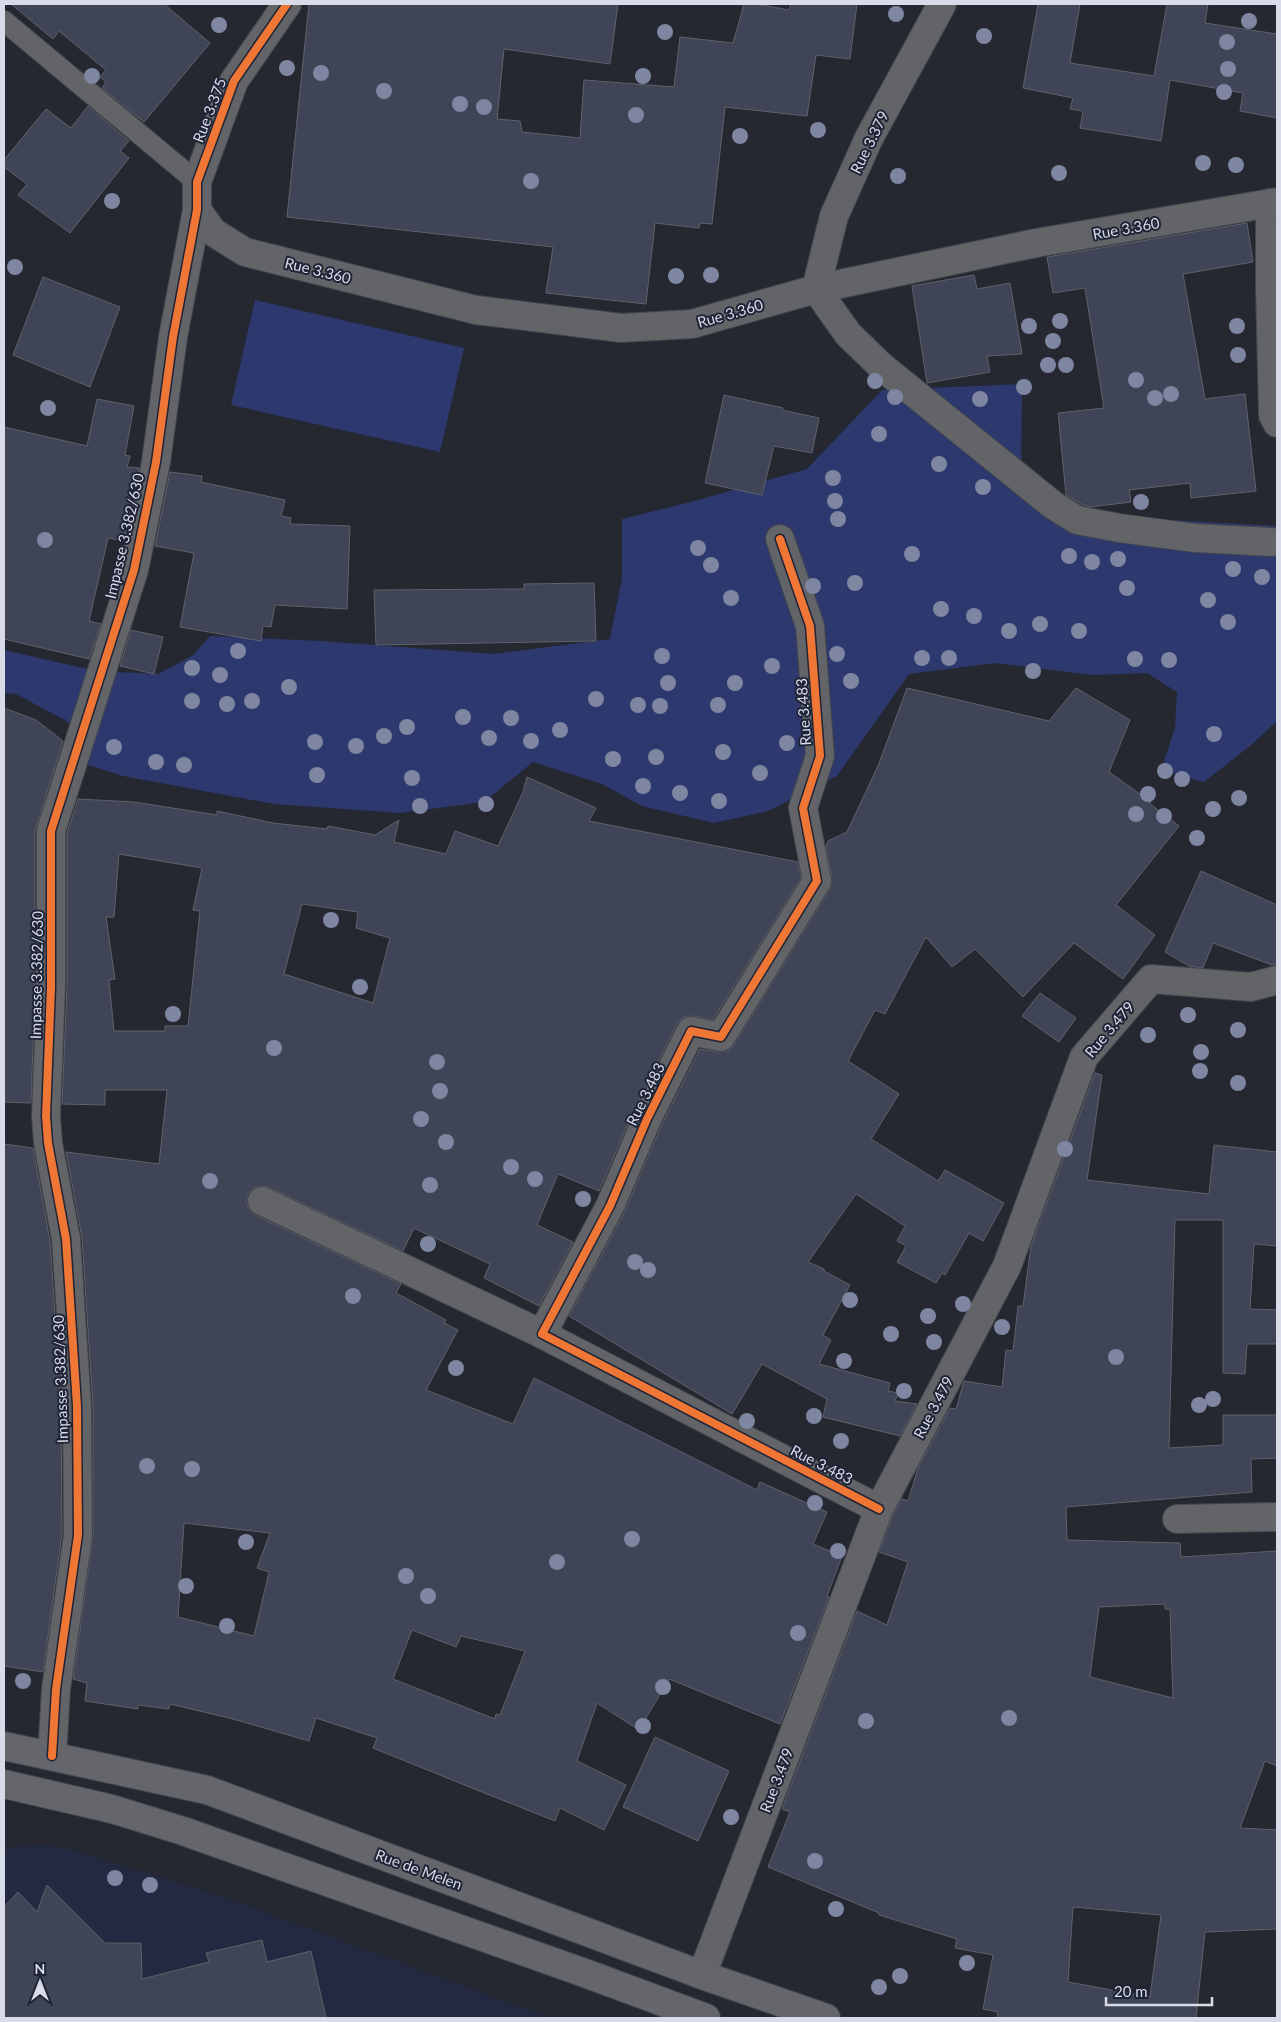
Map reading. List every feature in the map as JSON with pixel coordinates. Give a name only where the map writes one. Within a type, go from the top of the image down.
[{"type":"main road","name":"Rue de Melen","points":[[4,1746],[207,1790],[702,1974],[826,2018]]},
{"type":"main road","points":[[4,1784],[112,1809],[183,1831],[582,1972],[706,2018]]},
{"type":"street","name":"Rue 3.375","points":[[197,210],[197,182],[234,81],[287,4]]},
{"type":"street","name":"Rue 3.379","points":[[816,288],[834,216],[869,138],[942,4]]},
{"type":"street","name":"Rue 3.360","points":[[197,210],[213,232],[245,252],[476,310],[621,328],[692,324],[816,288],[1036,243],[1274,203]]},
{"type":"street","points":[[1274,203],[1270,288],[1273,415],[1277,423]]},
{"type":"street","name":"Impasse 3.382/630","points":[[52,1756],[56,1689],[78,1525],[76,1406],[67,1249],[48,1143],[46,1116],[51,987],[50,830],[134,570],[156,462],[173,337],[197,210]]},
{"type":"street","points":[[816,288],[848,334],[882,367],[1053,505],[1077,520],[1119,528],[1196,538],[1271,542]]},
{"type":"street","name":"Rue 3.483","points":[[780,539],[810,626],[820,756],[803,808],[817,881],[721,1037],[691,1031],[648,1120],[610,1206],[542,1334],[879,1509]]},
{"type":"street","name":"Rue 3.479","points":[[702,1974],[879,1509],[1007,1266],[1084,1057],[1151,978],[1251,987],[1277,980]]},
{"type":"street","points":[[262,1200],[542,1334]]},
{"type":"street","points":[[1177,1519],[1277,1517]]},
{"type":"lane","points":[[4,21],[197,182]]},
{"type":"shaded area","points":[[255,300],[464,348],[440,452],[231,405]]},
{"type":"shaded area","points":[[1022,384],[1021,482],[1075,515],[1277,526],[1277,721],[1250,746],[1204,782],[1161,770],[1175,728],[1177,692],[1147,673],[1092,675],[995,663],[909,674],[837,776],[768,811],[714,823],[642,806],[602,784],[533,762],[484,802],[400,813],[274,804],[123,776],[85,764],[85,731],[16,694],[4,693],[4,650],[96,671],[158,674],[192,656],[210,636],[321,641],[494,654],[610,639],[622,578],[622,519],[691,502],[807,469],[882,390]]},
{"type":"shaded area","points":[[43,1844],[77,1851],[232,1900],[550,2018],[4,2018],[4,1851],[24,1845]]},
{"type":"building","points":[[11,4],[164,4],[210,43],[144,122],[102,88],[106,82],[100,77],[106,70],[59,31],[53,39]]},
{"type":"building","points":[[309,4],[618,4],[610,64],[504,49],[497,119],[520,121],[522,132],[580,138],[584,80],[674,87],[680,37],[733,43],[744,4],[757,4],[789,10],[791,4],[857,4],[850,59],[816,55],[807,116],[725,107],[712,224],[700,223],[699,228],[655,223],[646,304],[546,293],[553,247],[287,217]]},
{"type":"building","points":[[1038,4],[1080,4],[1070,63],[1154,76],[1167,4],[1208,4],[1205,23],[1277,34],[1277,118],[1240,111],[1243,93],[1170,80],[1161,141],[1080,128],[1083,111],[1070,109],[1073,98],[1023,88]]},
{"type":"building","points":[[88,106],[129,141],[120,151],[129,158],[70,233],[18,195],[27,184],[4,167],[4,160],[46,109],[71,128]]},
{"type":"building","points":[[1247,223],[1253,262],[1183,274],[1205,399],[1245,394],[1256,491],[1191,498],[1190,483],[1129,490],[1131,502],[1090,507],[1066,495],[1058,413],[1104,408],[1085,288],[1053,293],[1047,257]]},
{"type":"building","points":[[974,275],[977,289],[1010,283],[1022,354],[987,356],[990,372],[927,383],[912,286]]},
{"type":"building","points":[[43,277],[120,307],[90,387],[13,355]]},
{"type":"building","points":[[724,395],[819,418],[812,453],[774,446],[762,495],[705,483]]},
{"type":"building","points":[[97,399],[134,406],[125,455],[130,456],[127,467],[139,468],[124,541],[108,538],[89,621],[101,624],[89,659],[4,639],[4,427],[87,446]]},
{"type":"building","points":[[170,472],[202,476],[201,482],[285,500],[281,516],[291,518],[290,524],[350,526],[347,609],[275,605],[271,627],[263,626],[261,641],[180,627],[194,553],[155,546]]},
{"type":"building","points":[[594,583],[596,641],[376,645],[374,590],[524,589],[524,584]]},
{"type":"building","points":[[131,630],[163,637],[154,674],[120,666]]},
{"type":"building","points":[[907,688],[1049,721],[1076,688],[1130,720],[1109,772],[1151,802],[1149,803],[1179,826],[1116,905],[1155,935],[1123,979],[1074,943],[1023,997],[975,949],[952,967],[926,937],[885,1014],[875,1010],[848,1061],[899,1094],[871,1139],[938,1181],[945,1170],[1004,1203],[983,1241],[969,1233],[945,1275],[942,1273],[936,1283],[897,1262],[906,1246],[897,1241],[905,1226],[856,1194],[808,1262],[824,1269],[824,1271],[850,1285],[823,1335],[831,1340],[819,1364],[890,1383],[888,1391],[898,1393],[895,1401],[917,1404],[900,1436],[823,1417],[827,1399],[762,1364],[732,1414],[569,1316],[624,1213],[661,1126],[700,1049],[718,1052],[728,1051],[734,1045],[830,889],[832,878],[826,847],[828,841],[847,832],[878,766]]},
{"type":"building","points":[[4,708],[36,720],[63,741],[35,831],[35,987],[31,1103],[4,1102]]},
{"type":"building","points":[[527,777],[596,808],[589,821],[798,862],[801,878],[713,1020],[693,1016],[684,1017],[677,1024],[633,1112],[599,1191],[558,1174],[537,1225],[573,1242],[539,1306],[484,1278],[490,1264],[414,1228],[403,1251],[268,1187],[260,1186],[253,1188],[248,1194],[246,1202],[249,1209],[255,1215],[401,1284],[396,1293],[446,1320],[444,1323],[458,1330],[426,1390],[513,1424],[534,1378],[757,1490],[760,1482],[827,1512],[813,1544],[842,1556],[827,1596],[829,1597],[780,1724],[669,1679],[639,1730],[597,1703],[577,1761],[626,1785],[604,1830],[560,1808],[555,1821],[373,1748],[377,1738],[316,1718],[309,1741],[233,1719],[170,1704],[169,1709],[138,1705],[138,1709],[85,1701],[87,1683],[73,1679],[93,1537],[93,1406],[82,1238],[66,1152],[159,1164],[167,1090],[105,1090],[105,1105],[62,1104],[67,987],[67,833],[78,799],[134,802],[217,815],[217,811],[273,823],[327,829],[328,826],[375,835],[399,820],[394,842],[446,854],[455,831],[498,846],[523,792]],"holes":[[[119,854],[202,868],[193,910],[200,911],[188,1026],[165,1026],[165,1031],[114,1031],[109,980],[115,979],[106,917],[114,917]],[[302,904],[358,912],[356,928],[390,938],[373,1003],[284,974]],[[184,1523],[270,1533],[257,1568],[269,1572],[254,1636],[178,1617]],[[412,1630],[456,1647],[461,1636],[525,1651],[500,1715],[496,1714],[495,1719],[393,1679]]]},
{"type":"building","points":[[1201,871],[1277,905],[1277,965],[1272,965],[1213,943],[1203,968],[1189,966],[1165,952]]},
{"type":"building","points":[[1040,993],[1076,1018],[1059,1042],[1022,1016]]},
{"type":"building","points":[[1095,1073],[1102,1075],[1087,1180],[1209,1194],[1214,1145],[1277,1152],[1277,1246],[1254,1244],[1250,1309],[1277,1310],[1277,1344],[1247,1344],[1245,1374],[1223,1373],[1223,1220],[1175,1220],[1169,1448],[1223,1445],[1223,1415],[1277,1415],[1277,1458],[1251,1459],[1252,1492],[1066,1507],[1067,1540],[1180,1543],[1181,1557],[1277,1551],[1277,1766],[1265,1761],[1240,1828],[1277,1830],[1277,1929],[1205,1932],[1196,2018],[997,2018],[998,2012],[983,2009],[993,1955],[955,1948],[957,1939],[879,1915],[879,1913],[768,1867],[790,1812],[782,1809],[857,1611],[887,1625],[908,1562],[879,1552],[893,1515],[902,1499],[908,1501],[918,1468],[950,1408],[956,1409],[964,1381],[1002,1387],[1006,1350],[1013,1351],[1018,1306],[1023,1306],[1031,1246]],"holes":[[[1165,1604],[1165,1609],[1170,1609],[1173,1698],[1090,1677],[1099,1607]],[[1073,1907],[1161,1915],[1150,1997],[1068,1982]]]},
{"type":"building","points":[[4,1144],[33,1148],[50,1241],[61,1407],[62,1534],[43,1672],[4,1666]]},
{"type":"building","points":[[655,1737],[729,1771],[698,1841],[623,1807]]},
{"type":"building","points":[[47,1885],[105,1943],[141,1943],[142,1979],[209,1962],[206,1953],[262,1940],[267,1962],[311,1951],[326,2018],[4,2018],[4,1907],[18,1892],[37,1912]]},
{"type":"cycle path","points":[[52,1756],[56,1689],[78,1535],[77,1406],[66,1239],[48,1143],[46,1116],[51,987],[51,831],[134,570],[156,462],[173,337],[197,210],[197,182],[234,81],[287,4]]},
{"type":"cycle path","points":[[780,539],[810,626],[820,756],[803,808],[817,881],[721,1037],[691,1031],[647,1119],[610,1206],[542,1334],[879,1509]]}]
